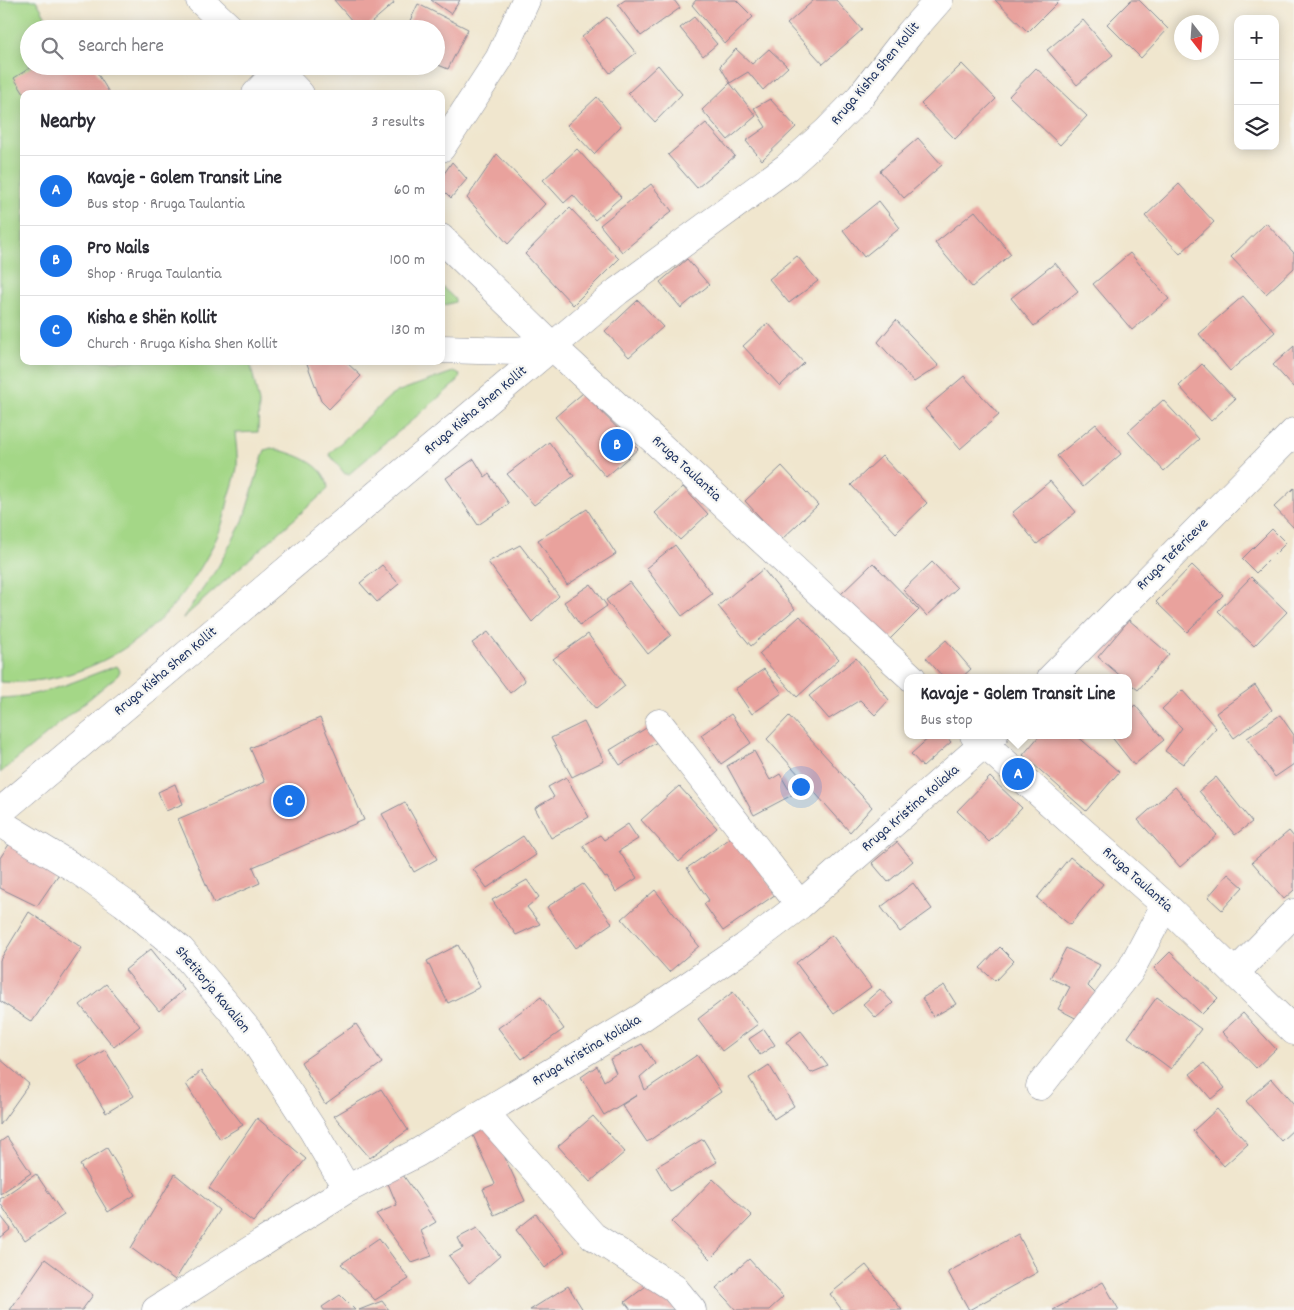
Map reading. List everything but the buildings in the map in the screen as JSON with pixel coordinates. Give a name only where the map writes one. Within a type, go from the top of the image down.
[{"type":"street","points":[[200,0],[222,20]]},
{"type":"street","points":[[445,142],[499,59],[526,0]]},
{"type":"street","name":"Rruga Kisha Shen Kollit","points":[[0,812],[618,291],[787,167],[826,132],[860,97],[939,0]]},
{"type":"street","points":[[259,90],[270,75]]},
{"type":"street","points":[[282,75],[296,90]]},
{"type":"street","name":"Rruga Taulantia","points":[[445,242],[553,347],[908,674]]},
{"type":"street","points":[[445,349],[516,351],[553,347]]},
{"type":"street","name":"Rruga Tefericeve","points":[[1055,674],[1294,432]]},
{"type":"street","points":[[659,723],[800,905]]},
{"type":"street","name":"Rruga Taulantia","points":[[984,739],[1165,905],[1294,1031]]},
{"type":"street","name":"Rruga Kristina Koliaka","points":[[156,1310],[347,1190],[417,1153],[641,1018],[745,947],[800,905],[984,739]]},
{"type":"street","name":"Shetitorja Kavalion","points":[[0,823],[76,869],[124,903],[181,950],[247,1029],[312,1129],[347,1190]]},
{"type":"street","points":[[1040,1086],[1130,971],[1165,905]]},
{"type":"street","points":[[1235,973],[1294,913]]},
{"type":"street","points":[[485,1113],[593,1236],[674,1288],[692,1310]]},
{"type":"green space","points":[[0,0],[36,0],[48,20],[20,20],[20,75],[81,75],[91,90],[20,90],[20,365],[251,365],[259,403],[258,432],[235,433],[237,468],[223,522],[217,537],[200,568],[180,597],[157,622],[131,644],[102,661],[70,674],[36,681],[0,682]]},
{"type":"green space","points":[[445,290],[455,299],[455,302],[445,305]]},
{"type":"green space","points":[[457,372],[460,375],[458,381],[349,474],[345,474],[329,454],[389,397],[399,391]]},
{"type":"green space","points":[[271,448],[298,456],[315,466],[322,472],[328,489],[182,619],[218,567],[243,521],[263,455],[265,450]]},
{"type":"green space","points":[[116,666],[120,671],[118,675],[0,773],[0,698],[31,695]]},
{"type":"place","name":"Pro Nails","points":[[617,445]]},
{"type":"place","name":"Kavaje - Golem Transit Line","points":[[1018,774]]},
{"type":"place","name":"Kisha e Shën Kollit","points":[[289,801]]}]
